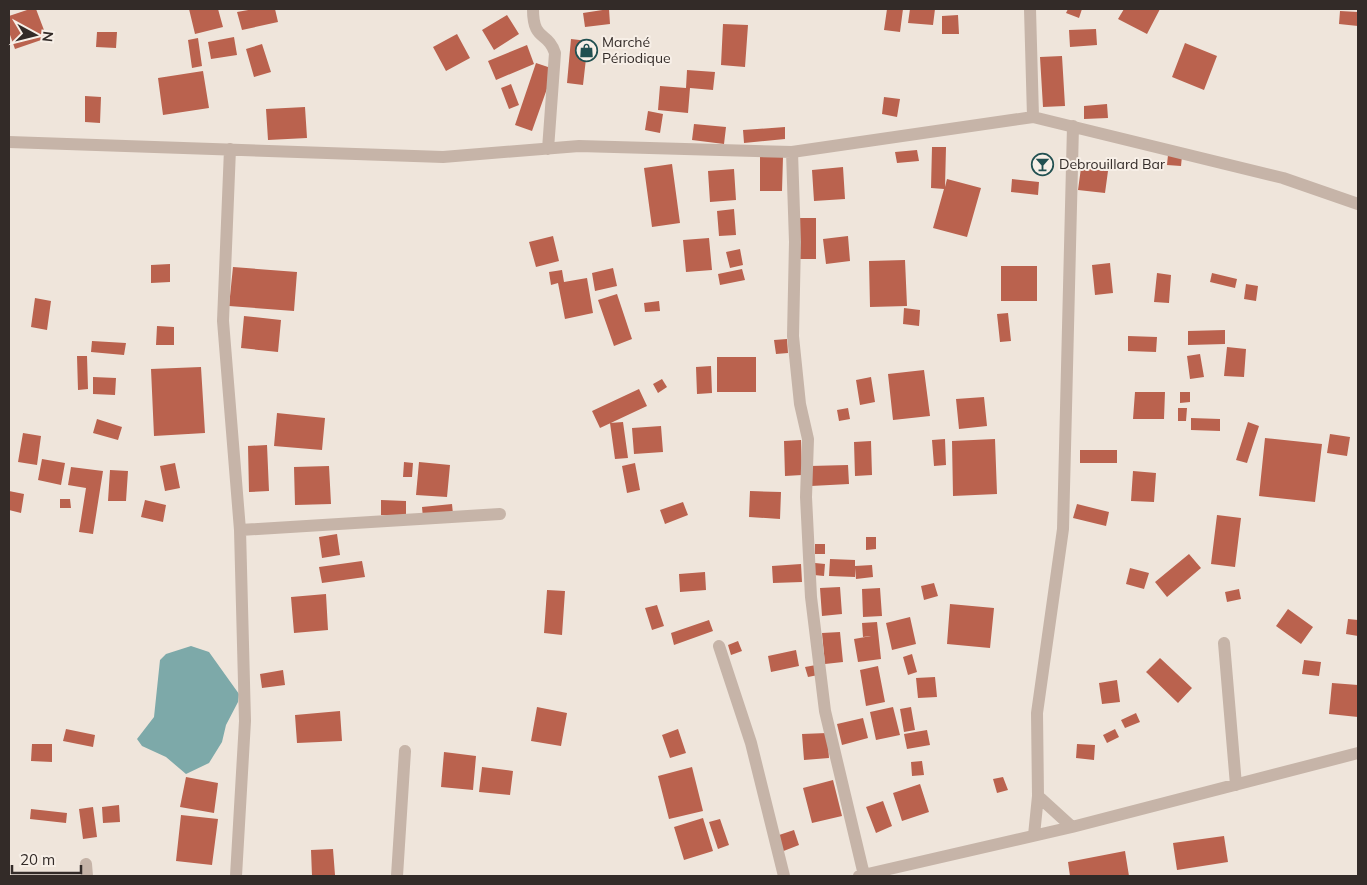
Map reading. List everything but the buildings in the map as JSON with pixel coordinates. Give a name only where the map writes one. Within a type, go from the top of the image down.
[{"type":"street","points":[[533,9],[533,24],[536,30],[553,46],[555,53],[548,149]]},
{"type":"street","points":[[1030,9],[1033,117]]},
{"type":"street","points":[[9,142],[443,157],[580,146],[792,152],[1033,117],[1283,178],[1358,204]]},
{"type":"street","points":[[1034,835],[1038,796],[1037,713],[1063,529],[1073,126]]},
{"type":"street","points":[[230,150],[223,322],[240,530],[245,721],[236,876]]},
{"type":"street","points":[[792,152],[796,242],[793,336],[800,404],[808,439],[806,497],[811,597],[825,711],[862,876],[1072,827],[1358,753]]},
{"type":"street","points":[[240,530],[500,514]]},
{"type":"street","points":[[1224,643],[1236,784]]},
{"type":"street","points":[[720,646],[752,743],[784,876]]},
{"type":"street","points":[[397,876],[404,751]]},
{"type":"street","points":[[1038,796],[1072,827]]},
{"type":"water","points":[[191,646],[209,652],[239,694],[238,702],[226,725],[222,742],[209,763],[186,774],[166,757],[142,746],[137,739],[154,717],[160,660],[166,654]]},
{"type":"place","name":"Marché Périodique","points":[[586,50]]},
{"type":"place","name":"Debrouillard Bar","points":[[1043,164]]}]
